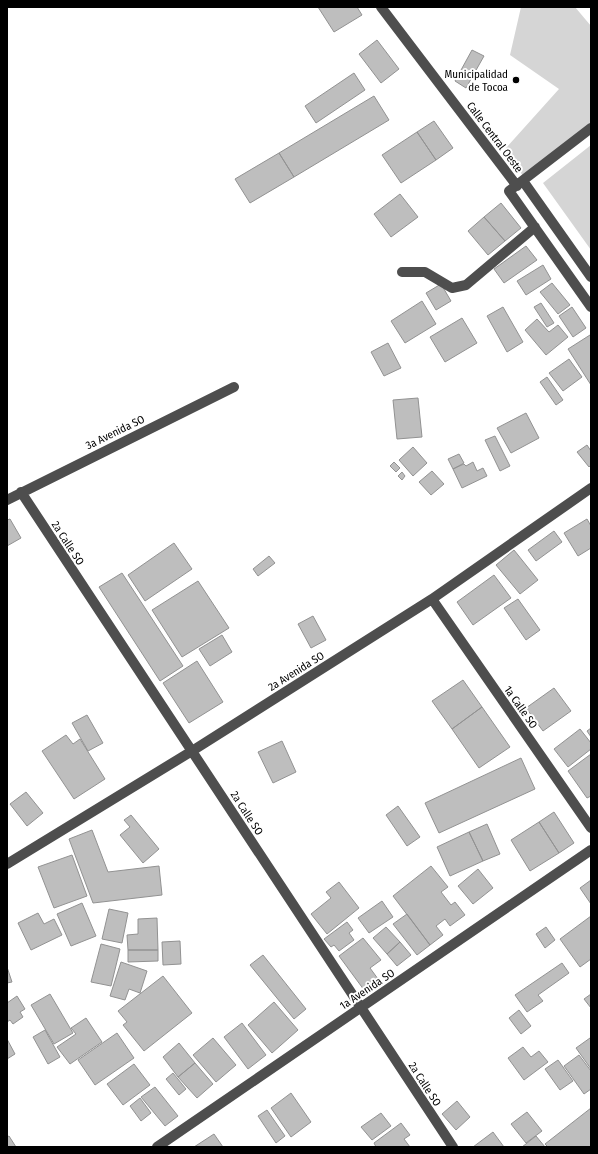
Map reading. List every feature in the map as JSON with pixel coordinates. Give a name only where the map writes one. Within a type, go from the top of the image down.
[{"type":"street","name":"Calle Central Oeste","points":[[381,7],[516,186],[591,277]]},
{"type":"street","points":[[591,128],[516,186],[535,227],[591,307]]},
{"type":"street","points":[[402,272],[425,272],[452,288],[466,285],[535,227]]},
{"type":"street","name":"3a Avenida SO","points":[[7,500],[234,387]]},
{"type":"street","name":"2a Avenida SO","points":[[7,864],[192,751],[432,599],[591,488]]},
{"type":"street","name":"2a Calle SO","points":[[21,492],[453,1147]]},
{"type":"street","name":"1a Calle SO","points":[[432,599],[591,828]]},
{"type":"street","name":"1a Avenida SO","points":[[157,1147],[591,850]]},
{"type":"shaded area","points":[[521,7],[575,7],[591,26],[591,124],[523,176],[505,149],[559,89],[510,55]]},
{"type":"shaded area","points":[[591,145],[591,250],[543,183]]},
{"type":"building","points":[[318,7],[357,7],[362,15],[334,32]]},
{"type":"building","points":[[377,40],[399,69],[381,83],[359,54]]},
{"type":"building","points":[[472,50],[484,56],[466,88],[455,81]]},
{"type":"building","points":[[354,73],[365,90],[316,123],[305,106]]},
{"type":"building","points":[[374,96],[389,120],[294,177],[279,153]]},
{"type":"building","points":[[434,121],[453,148],[436,160],[417,132]]},
{"type":"building","points":[[417,132],[436,160],[401,183],[382,155]]},
{"type":"building","points":[[279,153],[294,177],[250,203],[235,179]]},
{"type":"building","points":[[400,194],[418,217],[391,237],[374,214]]},
{"type":"building","points":[[501,203],[521,228],[505,241],[484,217]]},
{"type":"building","points":[[484,217],[505,241],[488,255],[468,231]]},
{"type":"building","points":[[526,246],[537,260],[504,283],[494,269]]},
{"type":"building","points":[[543,265],[551,279],[526,295],[517,281]]},
{"type":"building","points":[[552,283],[570,305],[558,314],[540,292]]},
{"type":"building","points":[[441,284],[451,301],[436,310],[426,293]]},
{"type":"building","points":[[422,301],[436,324],[405,343],[391,321]]},
{"type":"building","points":[[541,303],[554,323],[547,327],[534,307]]},
{"type":"building","points":[[503,307],[523,342],[507,352],[487,316]]},
{"type":"building","points":[[572,307],[586,328],[573,337],[559,316]]},
{"type":"building","points":[[462,318],[477,343],[445,362],[430,337]]},
{"type":"building","points":[[537,319],[549,332],[558,325],[568,337],[546,355],[525,330]]},
{"type":"building","points":[[590,335],[591,338],[591,385],[568,349]]},
{"type":"building","points":[[388,343],[401,368],[384,376],[371,352]]},
{"type":"building","points":[[569,359],[582,377],[563,391],[549,373]]},
{"type":"building","points":[[547,377],[563,400],[556,405],[540,382]]},
{"type":"building","points":[[418,398],[422,437],[397,439],[393,400]]},
{"type":"building","points":[[526,413],[539,438],[511,453],[497,428]]},
{"type":"building","points":[[495,436],[510,466],[500,471],[485,440]]},
{"type":"building","points":[[587,445],[591,451],[591,465],[589,467],[577,452]]},
{"type":"building","points":[[413,447],[427,463],[413,476],[399,460]]},
{"type":"building","points":[[459,454],[464,463],[453,469],[448,459]]},
{"type":"building","points":[[394,462],[400,468],[396,472],[390,466]]},
{"type":"building","points":[[473,462],[477,471],[483,468],[487,476],[462,488],[453,469],[464,464],[466,466]]},
{"type":"building","points":[[432,471],[444,484],[431,495],[419,482]]},
{"type":"building","points":[[402,472],[405,476],[402,480],[398,476]]},
{"type":"building","points":[[10,519],[21,538],[7,546],[7,520]]},
{"type":"building","points":[[587,519],[591,526],[591,548],[578,556],[564,533]]},
{"type":"building","points":[[554,531],[562,542],[536,561],[528,550]]},
{"type":"building","points":[[174,543],[192,569],[145,601],[128,575]]},
{"type":"building","points":[[514,550],[538,580],[520,594],[496,565]]},
{"type":"building","points":[[269,556],[275,563],[258,576],[253,569]]},
{"type":"building","points":[[122,573],[183,666],[160,681],[99,587]]},
{"type":"building","points":[[494,575],[511,598],[473,625],[457,602]]},
{"type":"building","points":[[198,581],[229,628],[182,657],[152,610]]},
{"type":"building","points":[[518,599],[540,630],[526,640],[504,608]]},
{"type":"building","points":[[313,616],[326,640],[311,648],[298,624]]},
{"type":"building","points":[[222,635],[232,652],[210,666],[199,649]]},
{"type":"building","points":[[197,661],[223,702],[189,723],[163,683]]},
{"type":"building","points":[[463,680],[482,707],[452,729],[432,701]]},
{"type":"building","points":[[554,688],[571,711],[543,731],[526,708]]},
{"type":"building","points":[[482,707],[510,747],[479,768],[452,729]]},
{"type":"building","points":[[87,715],[103,743],[88,751],[72,723]]},
{"type":"building","points":[[591,728],[591,737],[587,731]]},
{"type":"building","points":[[580,729],[591,743],[591,749],[568,767],[554,749]]},
{"type":"building","points":[[66,735],[73,744],[80,739],[105,779],[74,799],[42,751]]},
{"type":"building","points":[[282,741],[296,772],[273,783],[258,752]]},
{"type":"building","points":[[591,754],[591,796],[587,798],[568,771]]},
{"type":"building","points":[[521,758],[535,789],[439,833],[425,803]]},
{"type":"building","points":[[26,792],[43,813],[27,826],[10,804]]},
{"type":"building","points":[[398,806],[420,837],[407,846],[386,815]]},
{"type":"building","points":[[554,812],[574,843],[559,853],[539,822]]},
{"type":"building","points":[[131,815],[159,849],[143,863],[120,835],[130,827],[124,820]]},
{"type":"building","points":[[539,822],[559,853],[530,871],[511,840]]},
{"type":"building","points":[[487,824],[500,854],[483,861],[469,832]]},
{"type":"building","points":[[92,830],[108,872],[159,866],[162,895],[93,903],[69,839]]},
{"type":"building","points":[[469,832],[483,861],[450,876],[437,847]]},
{"type":"building","points":[[72,855],[87,896],[54,908],[38,867]]},
{"type":"building","points":[[431,866],[448,887],[441,892],[451,905],[455,902],[465,915],[450,926],[445,919],[436,926],[443,935],[430,945],[393,896]]},
{"type":"building","points":[[478,869],[493,888],[473,904],[458,886]]},
{"type":"building","points":[[591,880],[591,904],[580,888]]},
{"type":"building","points":[[339,882],[359,908],[327,934],[311,914],[331,898],[326,892]]},
{"type":"building","points":[[382,901],[393,917],[369,933],[358,918]]},
{"type":"building","points":[[82,903],[96,936],[71,946],[57,914]]},
{"type":"building","points":[[109,909],[128,913],[122,943],[102,939]]},
{"type":"building","points":[[38,913],[44,924],[54,919],[62,935],[31,950],[18,923]]},
{"type":"building","points":[[407,914],[430,945],[417,955],[393,924]]},
{"type":"building","points":[[591,916],[591,959],[580,967],[560,939]]},
{"type":"building","points":[[157,918],[158,950],[128,950],[127,935],[138,934],[138,919]]},
{"type":"building","points":[[347,922],[353,930],[349,933],[354,940],[339,951],[334,945],[331,947],[324,939]]},
{"type":"building","points":[[386,927],[400,942],[387,954],[373,938]]},
{"type":"building","points":[[546,927],[555,940],[545,948],[536,934]]},
{"type":"building","points":[[363,938],[381,960],[370,968],[381,983],[367,994],[339,956]]},
{"type":"building","points":[[180,941],[181,964],[163,965],[162,942]]},
{"type":"building","points":[[400,942],[411,955],[397,966],[387,954]]},
{"type":"building","points":[[101,944],[120,949],[111,986],[91,982]]},
{"type":"building","points":[[128,950],[158,950],[158,961],[128,962]]},
{"type":"building","points":[[263,955],[306,1009],[294,1019],[250,965]]},
{"type":"building","points":[[121,962],[147,971],[140,993],[129,989],[125,1000],[110,996]]},
{"type":"building","points":[[562,963],[569,973],[538,995],[543,1001],[527,1012],[515,995]]},
{"type":"building","points":[[7,967],[12,982],[7,983]]},
{"type":"building","points":[[163,976],[192,1013],[144,1051],[123,1025],[127,1022],[118,1011]]},
{"type":"building","points":[[50,994],[73,1033],[54,1044],[31,1005]]},
{"type":"building","points":[[591,994],[591,1008],[584,999]]},
{"type":"building","points":[[17,996],[25,1009],[20,1012],[23,1017],[13,1024],[10,1020],[7,1022],[7,1003]]},
{"type":"building","points":[[274,1002],[298,1030],[272,1053],[248,1025]]},
{"type":"building","points":[[519,1010],[531,1026],[521,1034],[509,1018]]},
{"type":"building","points":[[86,1018],[102,1042],[70,1064],[57,1047],[76,1034],[71,1028]]},
{"type":"building","points":[[242,1023],[266,1055],[248,1069],[224,1037]]},
{"type":"building","points":[[45,1030],[60,1057],[48,1064],[33,1037]]},
{"type":"building","points":[[117,1033],[134,1058],[95,1085],[78,1060]]},
{"type":"building","points":[[213,1038],[236,1065],[216,1082],[193,1055]]},
{"type":"building","points":[[590,1038],[591,1040],[591,1069],[576,1048]]},
{"type":"building","points":[[7,1039],[15,1054],[7,1059]]},
{"type":"building","points":[[179,1043],[195,1063],[178,1077],[163,1057]]},
{"type":"building","points":[[523,1047],[531,1057],[539,1051],[548,1062],[524,1080],[508,1058]]},
{"type":"building","points":[[579,1055],[591,1071],[591,1089],[584,1094],[564,1066]]},
{"type":"building","points":[[558,1060],[573,1081],[560,1090],[545,1069]]},
{"type":"building","points":[[195,1063],[213,1084],[197,1098],[178,1077]]},
{"type":"building","points":[[134,1064],[150,1085],[123,1105],[107,1084]]},
{"type":"building","points":[[173,1073],[186,1089],[179,1095],[166,1079]]},
{"type":"building","points":[[155,1087],[178,1116],[165,1126],[141,1097]]},
{"type":"building","points":[[291,1093],[311,1122],[291,1137],[271,1108]]},
{"type":"building","points":[[140,1098],[151,1113],[141,1121],[130,1106]]},
{"type":"building","points":[[457,1101],[470,1117],[456,1130],[442,1114]]},
{"type":"building","points":[[591,1108],[591,1147],[548,1147],[545,1144]]},
{"type":"building","points":[[267,1110],[285,1136],[276,1143],[258,1116]]},
{"type":"building","points":[[527,1112],[542,1131],[526,1143],[511,1124]]},
{"type":"building","points":[[381,1113],[391,1126],[372,1140],[361,1127]]},
{"type":"building","points":[[401,1123],[410,1135],[404,1139],[410,1147],[376,1147],[374,1143]]},
{"type":"building","points":[[493,1132],[504,1147],[473,1147]]},
{"type":"building","points":[[214,1134],[223,1147],[194,1147]]},
{"type":"building","points":[[9,1136],[16,1147],[7,1147],[7,1137]]},
{"type":"building","points":[[536,1136],[545,1147],[522,1147]]},
{"type":"place","name":"Municipalidad de Tocoa","points":[[516,80]]}]
